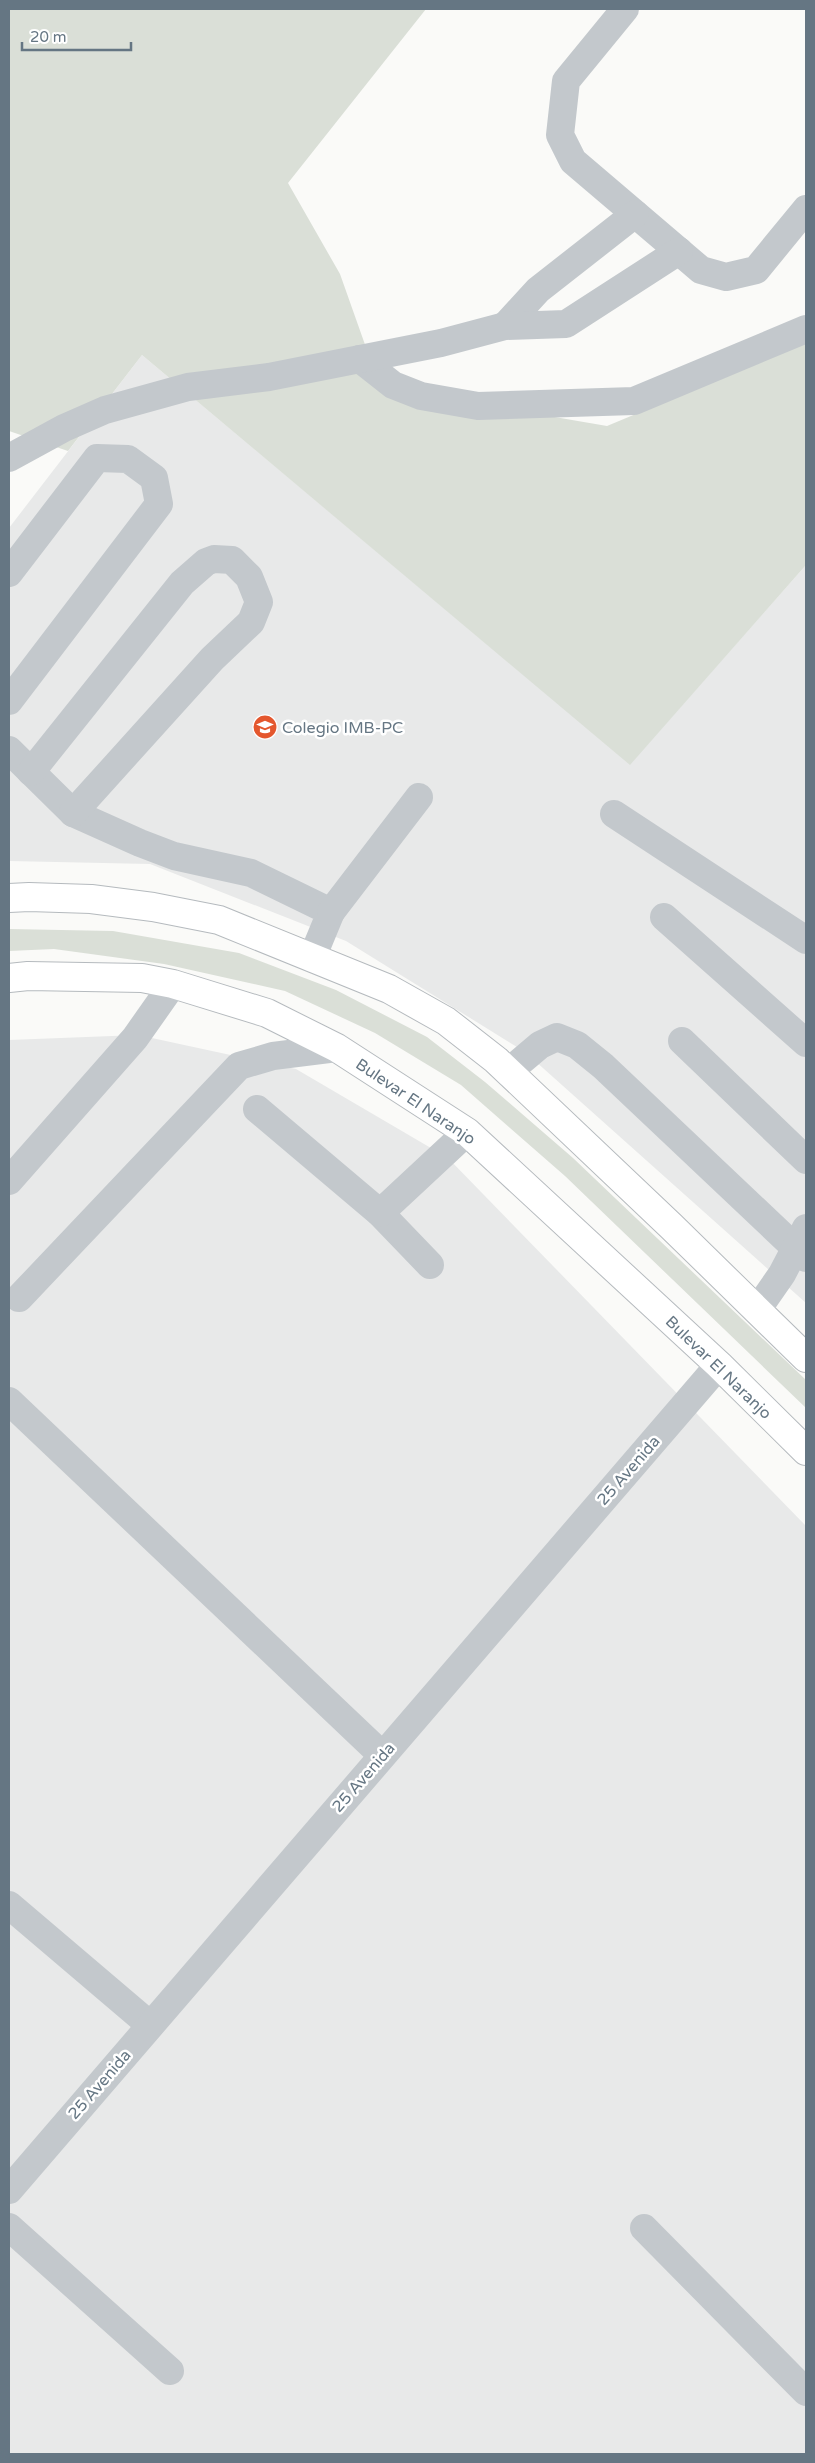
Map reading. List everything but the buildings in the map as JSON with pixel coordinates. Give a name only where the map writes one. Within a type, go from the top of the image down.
[{"type":"main road","points":[[9,898],[91,899],[153,907],[219,920],[389,989],[446,1021],[508,1072],[806,1358]]},
{"type":"main road","name":"Bulevar El Naranjo","points":[[9,978],[28,976],[142,978],[173,984],[267,1013],[337,1048],[467,1132],[719,1365],[806,1452]]},
{"type":"street","points":[[625,9],[566,81],[560,135],[573,161],[701,270],[726,278],[756,270],[806,209]]},
{"type":"street","points":[[505,326],[538,290],[635,214]]},
{"type":"street","points":[[9,458],[64,428],[105,410],[188,387],[269,377],[441,342],[505,326],[566,324],[679,251]]},
{"type":"street","points":[[360,358],[393,385],[421,396],[478,406],[634,401],[806,329]]},
{"type":"street","points":[[9,573],[97,458],[128,459],[154,478],[159,504],[9,701]]},
{"type":"street","points":[[31,772],[182,583],[206,562],[214,559],[232,560],[249,577],[259,602],[250,622],[212,660],[73,813]]},
{"type":"street","points":[[9,750],[73,813],[140,844],[174,856],[251,873],[330,912]]},
{"type":"street","points":[[312,958],[330,912],[419,797]]},
{"type":"street","points":[[614,814],[806,940]]},
{"type":"street","points":[[664,917],[806,1043]]},
{"type":"street","points":[[9,1181],[135,1038],[173,984]]},
{"type":"street","points":[[508,1072],[540,1045],[557,1037],[576,1045],[603,1066],[802,1244],[758,1310]]},
{"type":"street","points":[[682,1041],[806,1160]]},
{"type":"street","points":[[19,1298],[239,1066],[273,1056],[337,1048]]},
{"type":"street","points":[[257,1109],[380,1213],[430,1265]]},
{"type":"street","points":[[380,1213],[467,1132]]},
{"type":"street","name":"25 Avenida","points":[[9,2190],[719,1365]]},
{"type":"street","points":[[9,1401],[382,1755]]},
{"type":"street","points":[[9,1904],[150,2025]]},
{"type":"street","points":[[9,2227],[170,2370]]},
{"type":"street","points":[[644,2228],[806,2392]]},
{"type":"shaded area","points":[[9,9],[426,9],[288,183],[340,274],[380,387],[607,426],[751,366],[806,340],[806,565],[630,765],[142,355],[68,451],[9,431]]},
{"type":"shaded area","points":[[142,355],[630,764],[806,565],[806,1303],[525,1052],[346,941],[150,864],[9,861],[9,528]]},
{"type":"shaded area","points":[[9,929],[113,931],[239,953],[336,990],[427,1037],[485,1082],[573,1158],[806,1380],[806,1408],[565,1176],[461,1085],[375,1033],[285,991],[164,964],[54,949],[9,951]]},
{"type":"shaded area","points":[[138,1035],[296,1069],[448,1158],[806,1526],[806,2454],[9,2454],[9,1040]]},
{"type":"place","name":"Colegio IMB-PC","points":[[265,727]]}]
